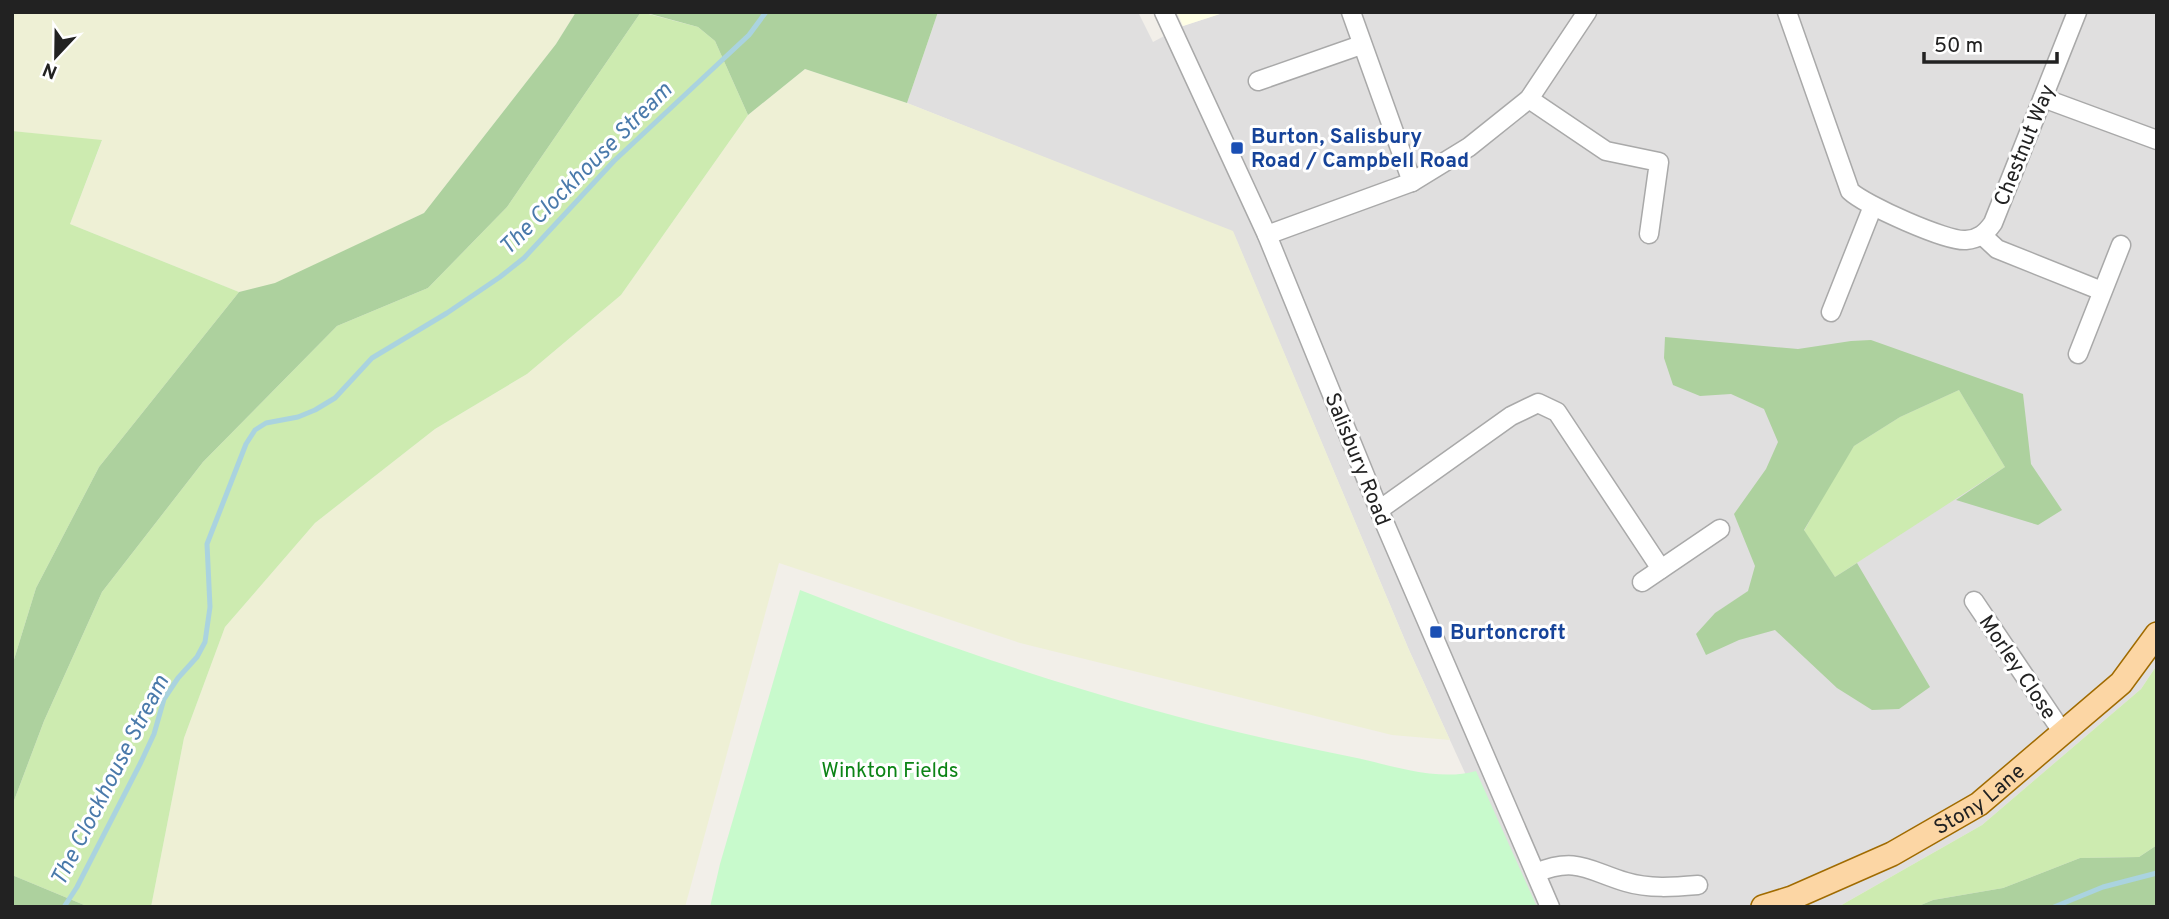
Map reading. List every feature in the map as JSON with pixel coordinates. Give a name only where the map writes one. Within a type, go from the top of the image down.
[{"type":"main road","name":"Stony Lane","points":[[1763,907],[1792,898],[1892,854],[1979,804],[2121,683],[2157,634]]},
{"type":"street","name":"Salisbury Road","points":[[1164,12],[1267,235],[1379,510],[1550,907]]},
{"type":"street","points":[[1351,12],[1412,182]]},
{"type":"street","points":[[1267,235],[1412,182],[1469,147],[1529,99],[1587,12]]},
{"type":"street","points":[[1787,12],[1850,191],[1873,206],[1946,236],[1963,241],[1982,235],[1997,249],[2102,291]]},
{"type":"street","name":"Chestnut Way","points":[[1982,235],[1993,223],[2077,12]]},
{"type":"street","points":[[1258,81],[1361,45]]},
{"type":"street","points":[[2043,98],[2157,140]]},
{"type":"street","points":[[1529,99],[1606,151],[1659,162],[1649,234]]},
{"type":"street","points":[[1831,312],[1873,206]]},
{"type":"street","points":[[2078,354],[2120,245]]},
{"type":"street","points":[[1379,510],[1511,416],[1538,403],[1557,412],[1661,569]]},
{"type":"street","points":[[1642,582],[1720,529]]},
{"type":"street","name":"Morley Close","points":[[1974,601],[2063,733]]},
{"type":"street","points":[[1536,873],[1555,865],[1591,868],[1627,883],[1666,887],[1698,885]]},
{"type":"shaded area","points":[[12,12],[576,12],[556,44],[424,213],[275,284],[239,292],[70,224],[102,141],[12,131]]},
{"type":"shaded area","points":[[938,12],[1138,12],[1153,42],[1183,26],[1226,12],[2157,12],[2157,665],[2141,689],[1982,825],[1838,907],[1526,907],[1409,650],[1233,232],[907,103]]},
{"type":"shaded area","points":[[1177,12],[1226,12],[1183,26]]},
{"type":"shaded area","points":[[805,69],[907,103],[1233,231],[1409,650],[1450,740],[1392,735],[1020,643],[779,563],[685,907],[151,907],[184,738],[225,627],[315,523],[435,429],[527,374],[621,295],[748,115]]},
{"type":"green space","points":[[576,12],[641,12],[507,207],[428,288],[337,326],[203,462],[102,592],[44,721],[12,806],[12,666],[36,588],[99,467],[239,292],[275,283],[424,213],[556,44]]},
{"type":"green space","points":[[641,12],[698,27],[715,41],[748,115],[621,295],[527,374],[435,429],[315,523],[225,627],[184,738],[151,907],[89,907],[12,875],[12,806],[44,721],[102,592],[203,462],[337,326],[428,288],[507,207]]},
{"type":"green space","points":[[643,12],[938,12],[907,103],[805,69],[748,115],[715,41],[698,27]]},
{"type":"green space","points":[[12,131],[102,140],[70,224],[239,292],[99,467],[36,588],[12,666]]},
{"type":"green space","points":[[1665,337],[1798,349],[1871,340],[2023,394],[2031,464],[2062,510],[2038,525],[1956,500],[2005,467],[1959,390],[1900,417],[1854,446],[1804,530],[1835,577],[1857,563],[1930,687],[1899,709],[1872,710],[1837,688],[1775,630],[1739,640],[1706,655],[1696,634],[1715,613],[1748,591],[1755,566],[1734,514],[1766,469],[1778,442],[1764,409],[1731,394],[1700,396],[1673,385],[1664,358]]},
{"type":"green space","points":[[1959,390],[2005,467],[1835,577],[1804,531],[1854,446],[1900,417]]},
{"type":"green space","name":"Winkton Fields","points":[[800,590],[935,641],[1141,707],[1281,742],[1414,771],[1446,775],[1476,771],[1537,907],[710,907],[720,864]]},
{"type":"green space","points":[[2157,665],[2157,845],[2139,857],[2080,858],[2003,888],[1933,900],[1916,907],[1838,907],[1982,825],[2141,689]]},
{"type":"green space","points":[[2157,845],[2157,907],[1916,907],[1933,900],[2003,888],[2080,858],[2139,857]]},
{"type":"green space","points":[[12,875],[89,907],[12,907]]},
{"type":"waterway","name":"The Clockhouse Stream","points":[[64,907],[77,887],[141,762],[154,734],[164,699],[197,657],[205,642],[210,607],[207,544],[246,444],[255,430],[266,423],[298,417],[335,398],[372,358],[447,313],[524,258],[614,161],[749,35],[766,12]]},
{"type":"waterway","points":[[2054,907],[2103,887],[2157,873]]},
{"type":"place","name":"Burton, Salisbury Road / Campbell Road","points":[[1237,148]]},
{"type":"place","name":"Burtoncroft","points":[[1436,632]]}]
